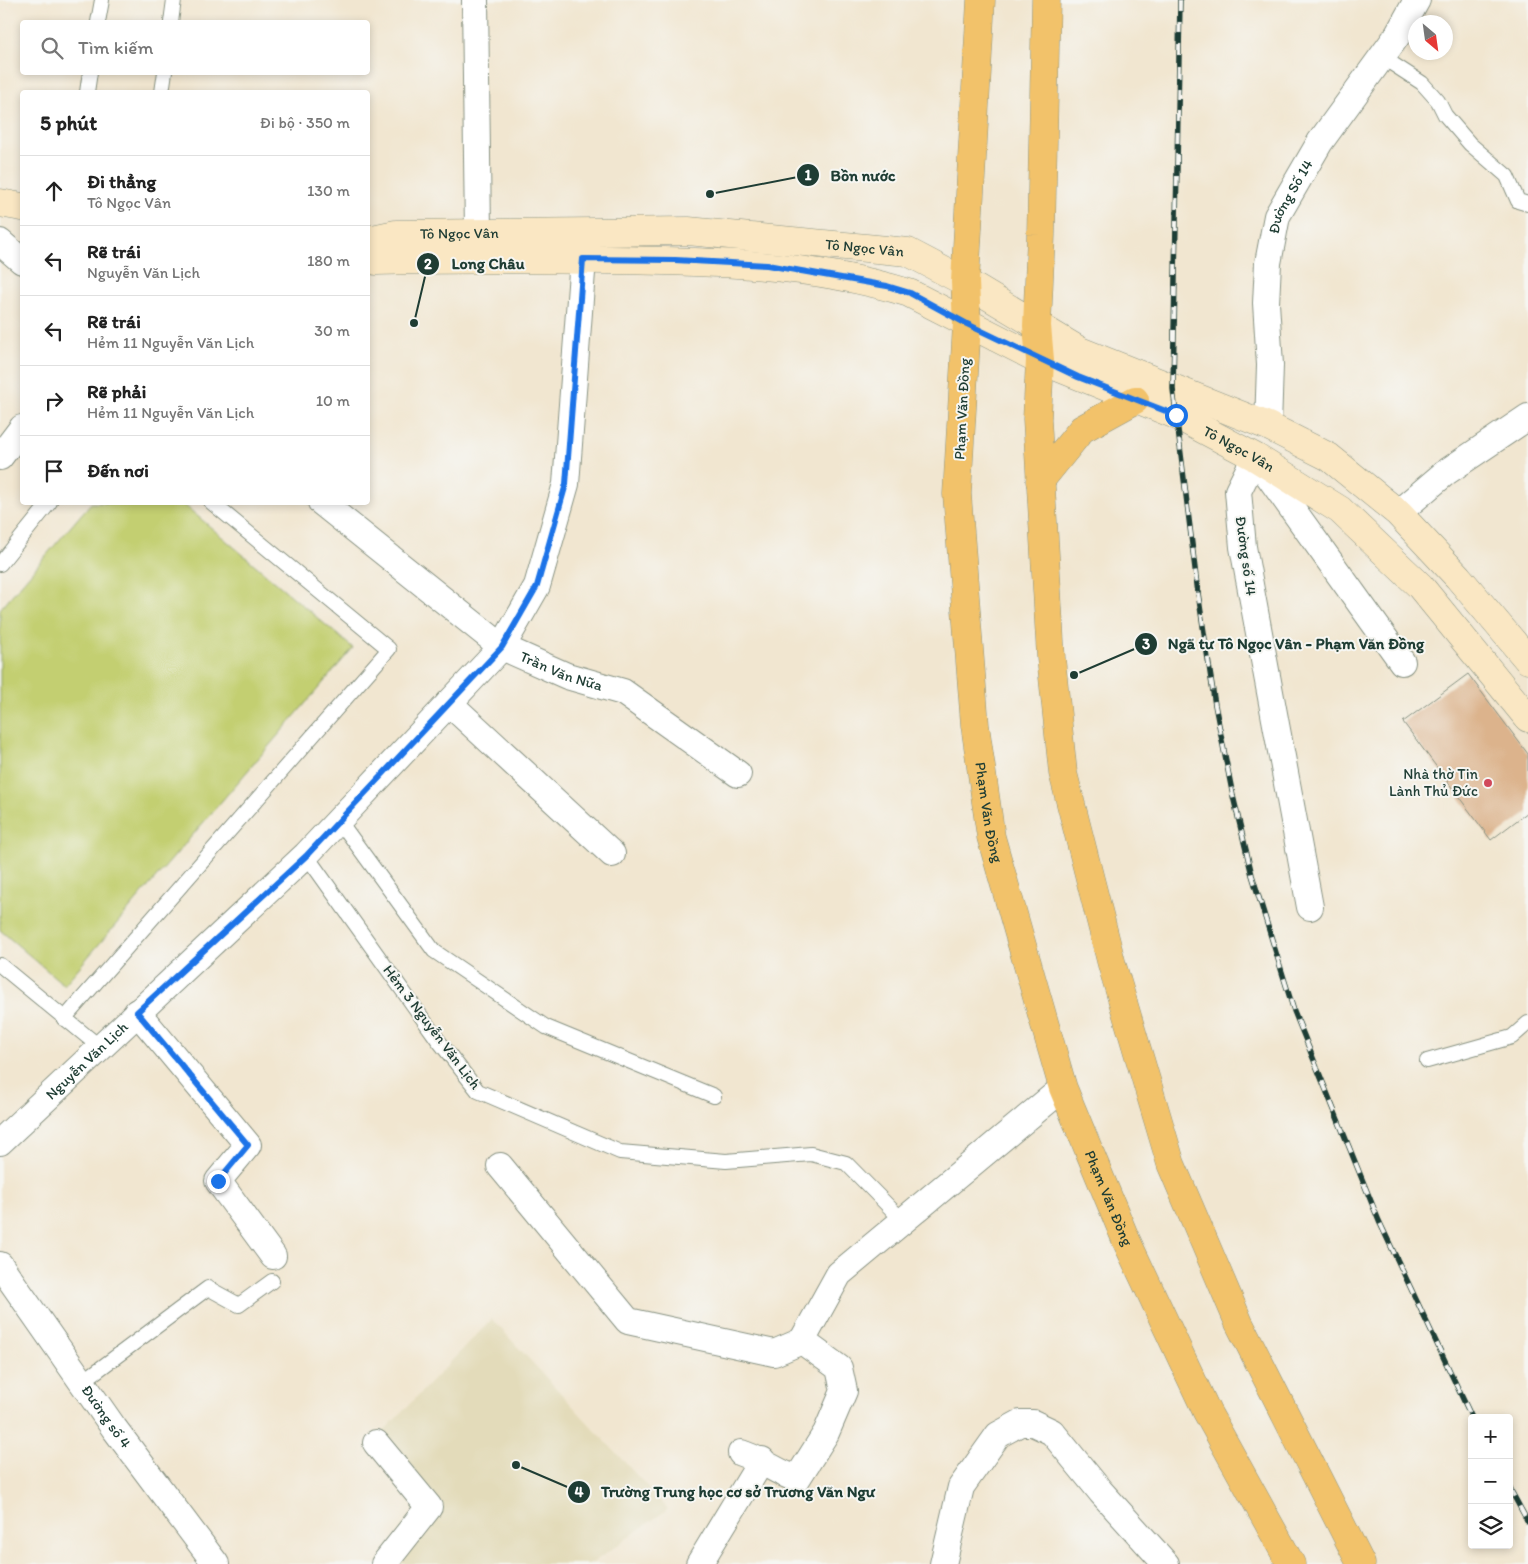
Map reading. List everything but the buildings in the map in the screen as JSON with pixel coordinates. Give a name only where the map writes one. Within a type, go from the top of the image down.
[{"type":"highway","name":"Phạm Văn Đồng","points":[[981,0],[966,282],[967,324],[958,494],[975,725],[991,837],[1063,1088],[1126,1240],[1207,1412],[1291,1564]]},
{"type":"highway","points":[[1046,0],[1041,235],[1036,326],[1040,360],[1038,419],[1051,658],[1063,773],[1095,901],[1170,1164],[1240,1323],[1361,1564]]},
{"type":"highway","points":[[1040,481],[1082,429],[1135,400]]},
{"type":"main road","points":[[0,203],[20,207]]},
{"type":"main road","name":"Tô Ngọc Vân","points":[[370,240],[396,234],[688,231],[908,252],[966,282],[1080,351],[1268,426],[1329,458],[1398,513],[1458,577],[1528,660]]},
{"type":"main road","name":"Tô Ngọc Vân","points":[[370,258],[376,261],[500,257],[675,260],[767,265],[887,286],[910,293],[1040,360],[1176,415],[1255,457],[1340,510],[1420,586],[1528,718]]},
{"type":"street","points":[[475,0],[478,233]]},
{"type":"street","name":"Đường Số 14","points":[[1268,426],[1270,365],[1266,303],[1268,263],[1277,216],[1320,142],[1397,36],[1416,0]]},
{"type":"street","points":[[0,242],[20,259]]},
{"type":"street","name":"Nguyễn Văn Lịch","points":[[0,1142],[306,856],[502,647],[537,586],[566,484],[583,259]]},
{"type":"street","points":[[1398,513],[1445,473],[1528,417]]},
{"type":"street","points":[[0,457],[20,431]]},
{"type":"street","points":[[1255,457],[1402,662]]},
{"type":"street","name":"Đường số 14","points":[[1255,457],[1238,491],[1243,547],[1310,907]]},
{"type":"street","name":"Trần Văn Nữa","points":[[325,505],[502,647],[567,676],[623,692],[738,774]]},
{"type":"street","points":[[449,703],[612,854]]},
{"type":"street","points":[[137,1012],[248,1145],[218,1181],[273,1268]]},
{"type":"street","points":[[500,1166],[628,1321],[774,1353],[802,1342],[839,1274],[904,1222],[1063,1088]]},
{"type":"street","name":"Đường số 4","points":[[0,1265],[82,1382],[216,1564]]},
{"type":"street","points":[[699,1564],[752,1456],[780,1474],[797,1479],[826,1434],[844,1391],[839,1368],[802,1342]]},
{"type":"street","points":[[943,1564],[961,1488],[998,1435],[1020,1423],[1033,1423],[1052,1432],[1100,1492],[1166,1564]]},
{"type":"street","points":[[376,1443],[428,1507],[384,1564]]},
{"type":"lane","points":[[98,20],[102,0]]},
{"type":"lane","points":[[171,20],[174,0]]},
{"type":"lane","points":[[1382,57],[1422,83],[1438,101],[1445,115],[1470,144],[1506,176],[1518,201],[1528,204]]},
{"type":"lane","points":[[87,90],[90,75]]},
{"type":"lane","points":[[162,90],[165,75]]},
{"type":"lane","points":[[0,564],[48,505]]},
{"type":"lane","points":[[64,1019],[389,649],[215,505]]},
{"type":"lane","points":[[338,820],[434,951],[546,1027],[714,1096]]},
{"type":"lane","name":"Hẻm 3 Nguyễn Văn Lịch","points":[[306,856],[438,1040],[478,1091],[620,1152],[726,1161],[811,1154],[846,1163],[904,1222]]},
{"type":"lane","points":[[0,965],[101,1048]]},
{"type":"lane","points":[[1427,1061],[1512,1037],[1528,1023]]},
{"type":"lane","points":[[82,1382],[208,1288],[239,1305],[273,1268]]},
{"type":"shaded area","points":[[492,1319],[668,1509],[591,1564],[393,1564],[432,1492],[377,1438]]},
{"type":"green space","points":[[89,505],[184,505],[353,648],[64,985],[0,930],[0,609]]},
{"type":"railway","points":[[1180,0],[1173,389],[1198,593],[1215,705],[1233,796],[1252,875],[1294,1011],[1379,1221],[1470,1414]]},
{"type":"railway","points":[[1513,1494],[1528,1522]]},
{"type":"place","name":"Bồn nước","points":[[710,194]]},
{"type":"place","name":"Long Châu","points":[[414,323]]},
{"type":"place","name":"Ngã tư Tô Ngọc Vân - Phạm Văn Đồng","points":[[1074,675]]},
{"type":"place","name":"Nhà thờ Tin Lành Thủ Đức","points":[[1488,783]]},
{"type":"place","name":"Trường Trung học cơ sở Trương Văn Ngư","points":[[516,1465]]},
{"type":"route","points":[[218,1181],[248,1145],[137,1012],[306,856],[502,647],[537,586],[566,484],[583,259],[675,260],[767,265],[887,286],[910,293],[967,324],[1078,377],[1176,415]]}]
